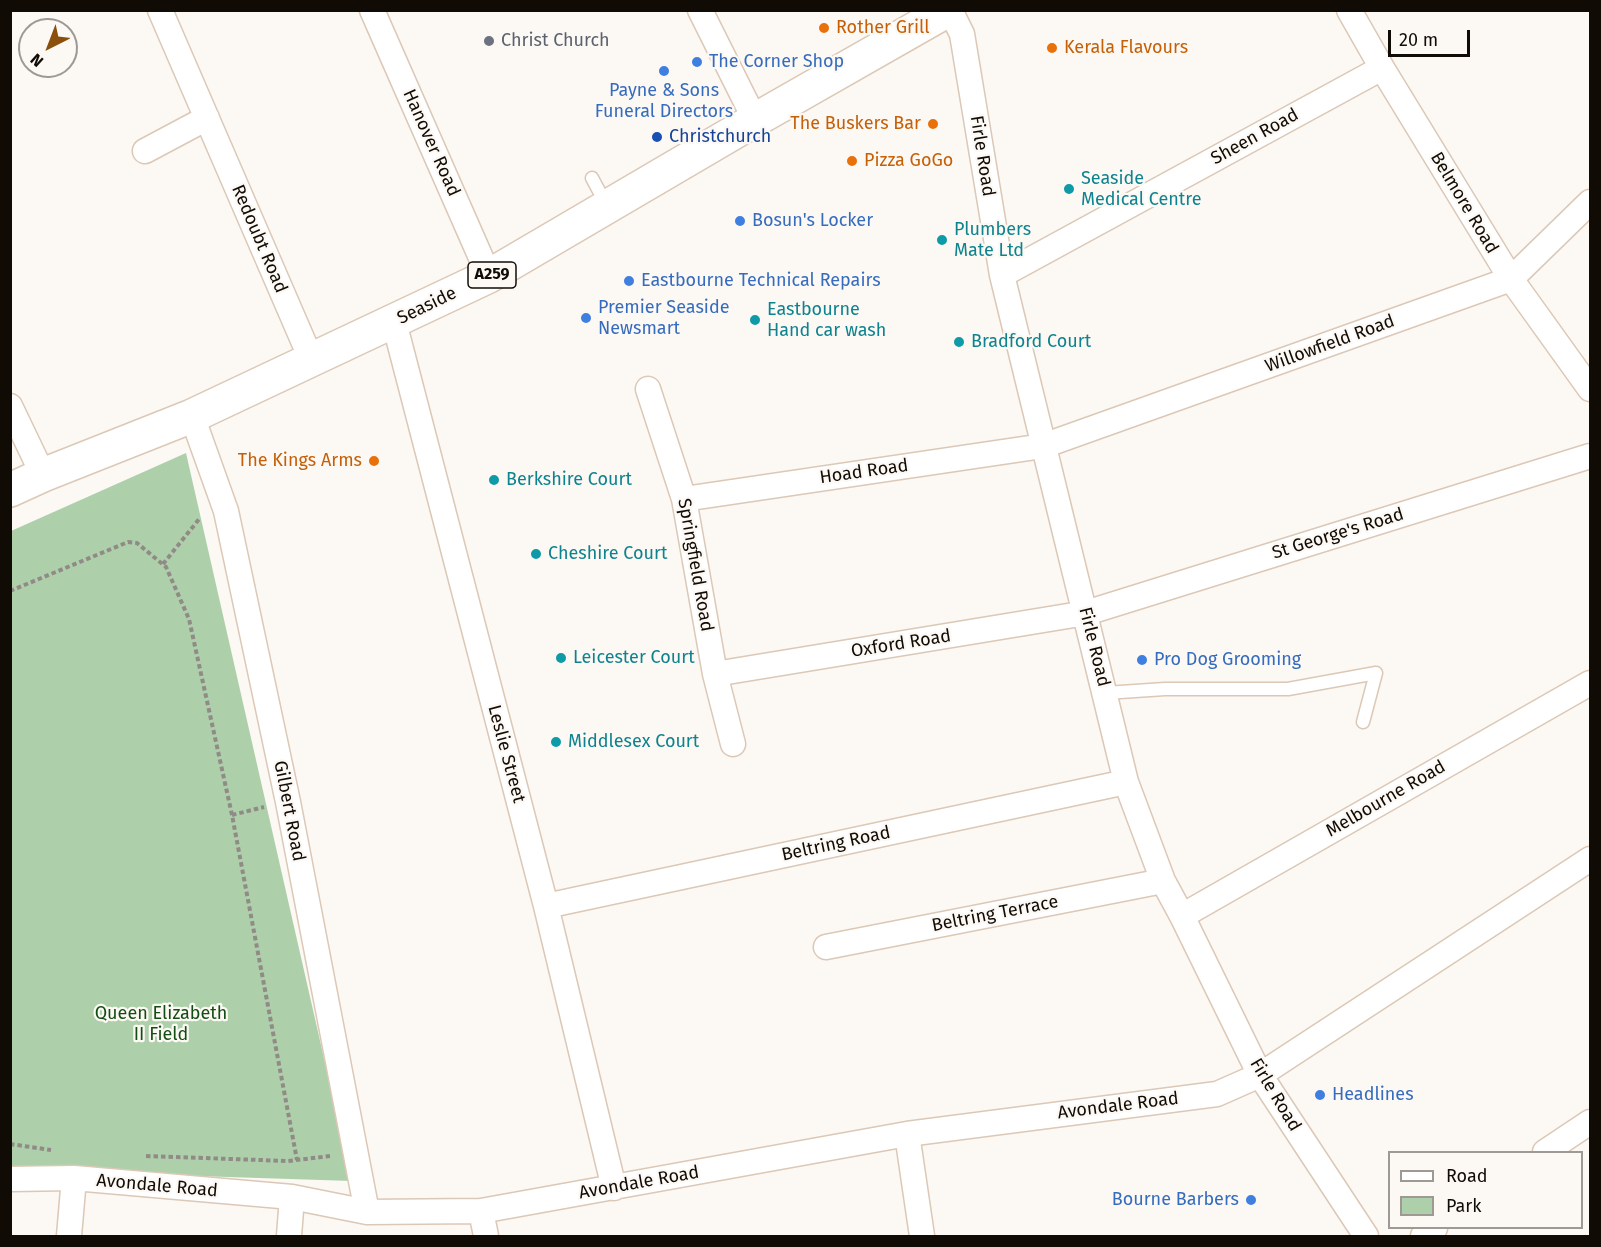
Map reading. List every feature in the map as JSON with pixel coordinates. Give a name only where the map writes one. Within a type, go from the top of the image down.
[{"type":"main road","name":"Seaside","points":[[10,490],[192,416],[489,276],[755,120],[949,10]]},
{"type":"street","name":"Redoubt Road","points":[[160,10],[311,359]]},
{"type":"street","name":"Hanover Road","points":[[372,10],[489,276]]},
{"type":"street","points":[[700,10],[755,120]]},
{"type":"street","name":"Firle Road","points":[[949,10],[962,34],[1002,275],[1126,782],[1163,881],[1260,1075],[1366,1236]]},
{"type":"street","name":"Belmore Road","points":[[1348,10],[1511,279],[1590,389]]},
{"type":"street","name":"Sheen Road","points":[[1002,275],[1382,68]]},
{"type":"street","points":[[145,151],[207,118]]},
{"type":"street","name":"Willowfield Road","points":[[1043,446],[1511,279],[1590,202]]},
{"type":"street","name":"Leslie Street","points":[[394,322],[546,906],[614,1188]]},
{"type":"street","name":"Springfield Road","points":[[648,388],[684,499],[715,674],[733,744]]},
{"type":"street","points":[[10,406],[43,475]]},
{"type":"street","name":"Gilbert Road","points":[[192,416],[226,511],[288,802],[367,1212]]},
{"type":"street","name":"Hoad Road","points":[[684,499],[1043,446]]},
{"type":"street","name":"St George's Road","points":[[1086,613],[1590,456]]},
{"type":"street","name":"Oxford Road","points":[[715,674],[1086,613]]},
{"type":"street","name":"Melbourne Road","points":[[1182,916],[1590,683]]},
{"type":"street","name":"Beltring Road","points":[[546,906],[1126,782]]},
{"type":"street","points":[[1260,1075],[1590,859]]},
{"type":"street","name":"Beltring Terrace","points":[[826,947],[1163,881]]},
{"type":"street","name":"Avondale Road","points":[[10,1179],[74,1178],[292,1197],[367,1212],[481,1211],[907,1134],[1217,1094],[1260,1075]]},
{"type":"street","points":[[1546,1151],[1590,1122]]},
{"type":"street","points":[[907,1134],[922,1236]]},
{"type":"street","points":[[69,1236],[74,1178]]},
{"type":"street","points":[[289,1236],[292,1197]]},
{"type":"street","points":[[481,1211],[486,1236]]},
{"type":"lane","points":[[592,177],[607,207]]},
{"type":"lane","points":[[1106,693],[1165,689],[1288,689],[1376,673],[1363,722]]},
{"type":"path","points":[[163,564],[206,511],[226,511]]},
{"type":"path","points":[[10,591],[128,542],[137,543],[166,567],[189,619],[232,815],[297,1160]]},
{"type":"path","points":[[10,1144],[61,1152]]},
{"type":"path","points":[[144,1156],[297,1160],[355,1153]]},
{"type":"green space","name":"Queen Elizabeth II Field","points":[[186,453],[352,1181],[11,1170],[11,531]]},
{"type":"place","name":"Rother Grill","points":[[824,28]]},
{"type":"place","name":"Christ Church","points":[[489,41]]},
{"type":"place","name":"Kerala Flavours","points":[[1052,48]]},
{"type":"place","name":"The Corner Shop","points":[[697,62]]},
{"type":"place","name":"Payne & Sons Funeral Directors","points":[[664,71]]},
{"type":"place","name":"The Buskers Bar","points":[[933,124]]},
{"type":"place","name":"Christchurch","points":[[657,137]]},
{"type":"place","name":"Pizza GoGo","points":[[852,161]]},
{"type":"place","name":"Seaside Medical Centre","points":[[1069,189]]},
{"type":"place","name":"Bosun's Locker","points":[[740,221]]},
{"type":"place","name":"Plumbers Mate Ltd","points":[[942,240]]},
{"type":"place","name":"Eastbourne Technical Repairs","points":[[629,281]]},
{"type":"place","name":"Premier Seaside Newsmart","points":[[586,318]]},
{"type":"place","name":"Eastbourne Hand car wash","points":[[755,320]]},
{"type":"place","name":"Bradford Court","points":[[959,342]]},
{"type":"place","name":"The Kings Arms","points":[[374,461]]},
{"type":"place","name":"Berkshire Court","points":[[494,480]]},
{"type":"place","name":"Cheshire Court","points":[[536,554]]},
{"type":"place","name":"Leicester Court","points":[[561,658]]},
{"type":"place","name":"Pro Dog Grooming","points":[[1142,660]]},
{"type":"place","name":"Middlesex Court","points":[[556,742]]},
{"type":"place","name":"Headlines","points":[[1320,1095]]},
{"type":"place","name":"Bourne Barbers","points":[[1251,1200]]}]
